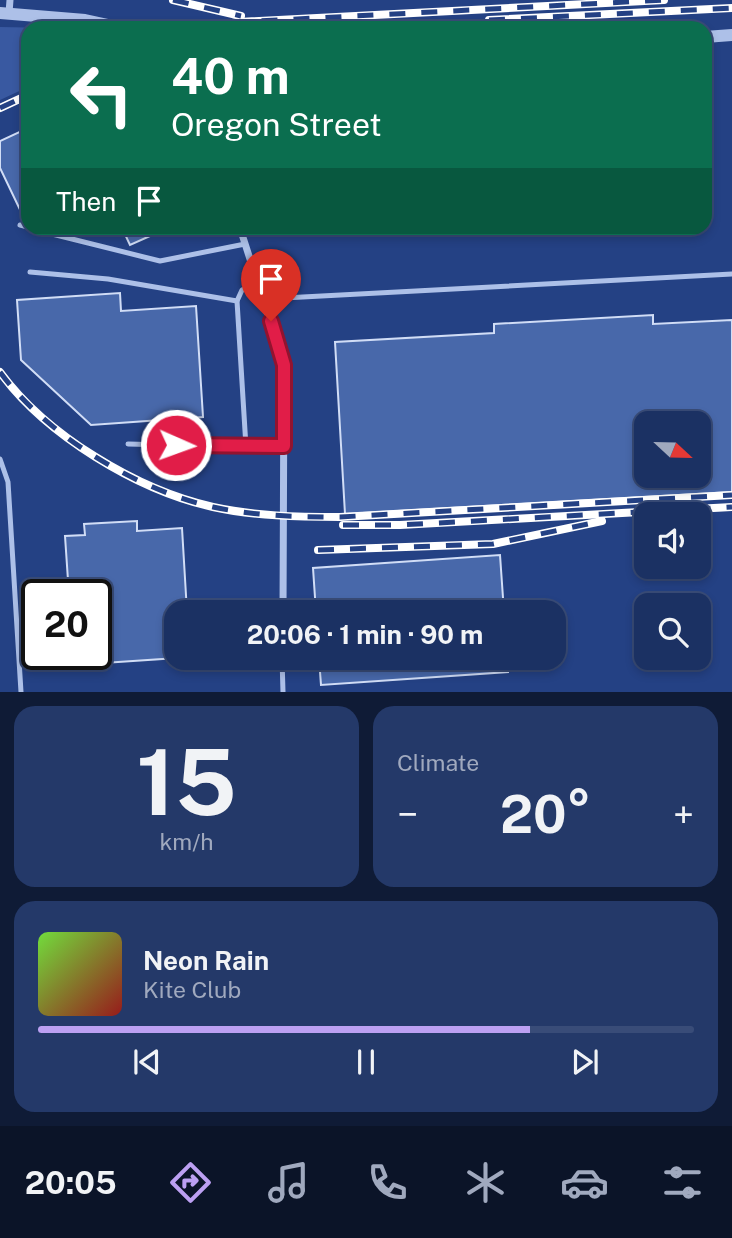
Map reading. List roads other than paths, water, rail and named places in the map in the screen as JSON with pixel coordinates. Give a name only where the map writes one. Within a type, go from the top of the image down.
[{"type":"street","points":[[6,9],[90,21]]},
{"type":"street","points":[[712,36],[732,35]]},
{"type":"street","points":[[242,235],[265,299],[284,365],[283,600]]},
{"type":"lane","points":[[56,235],[160,261],[245,244]]},
{"type":"lane","points":[[30,272],[108,279],[237,301]]},
{"type":"lane","points":[[265,299],[732,274]]},
{"type":"lane","points":[[246,447],[237,301],[242,290],[258,280]]},
{"type":"lane","points":[[128,444],[284,446]]},
{"type":"lane","points":[[0,459],[9,492],[21,692]]},
{"type":"lane","points":[[282,670],[283,692]]},
{"type":"railway","points":[[173,0],[241,16]]},
{"type":"railway","points":[[258,21],[664,0]]},
{"type":"railway","points":[[489,20],[732,8]]},
{"type":"railway","points":[[0,108],[21,98]]},
{"type":"railway","points":[[0,372],[42,417],[95,457],[154,488],[184,499],[229,510],[340,517],[732,495]]},
{"type":"railway","points":[[343,525],[400,525],[732,507]]},
{"type":"railway","points":[[318,550],[493,544],[602,521]]}]
